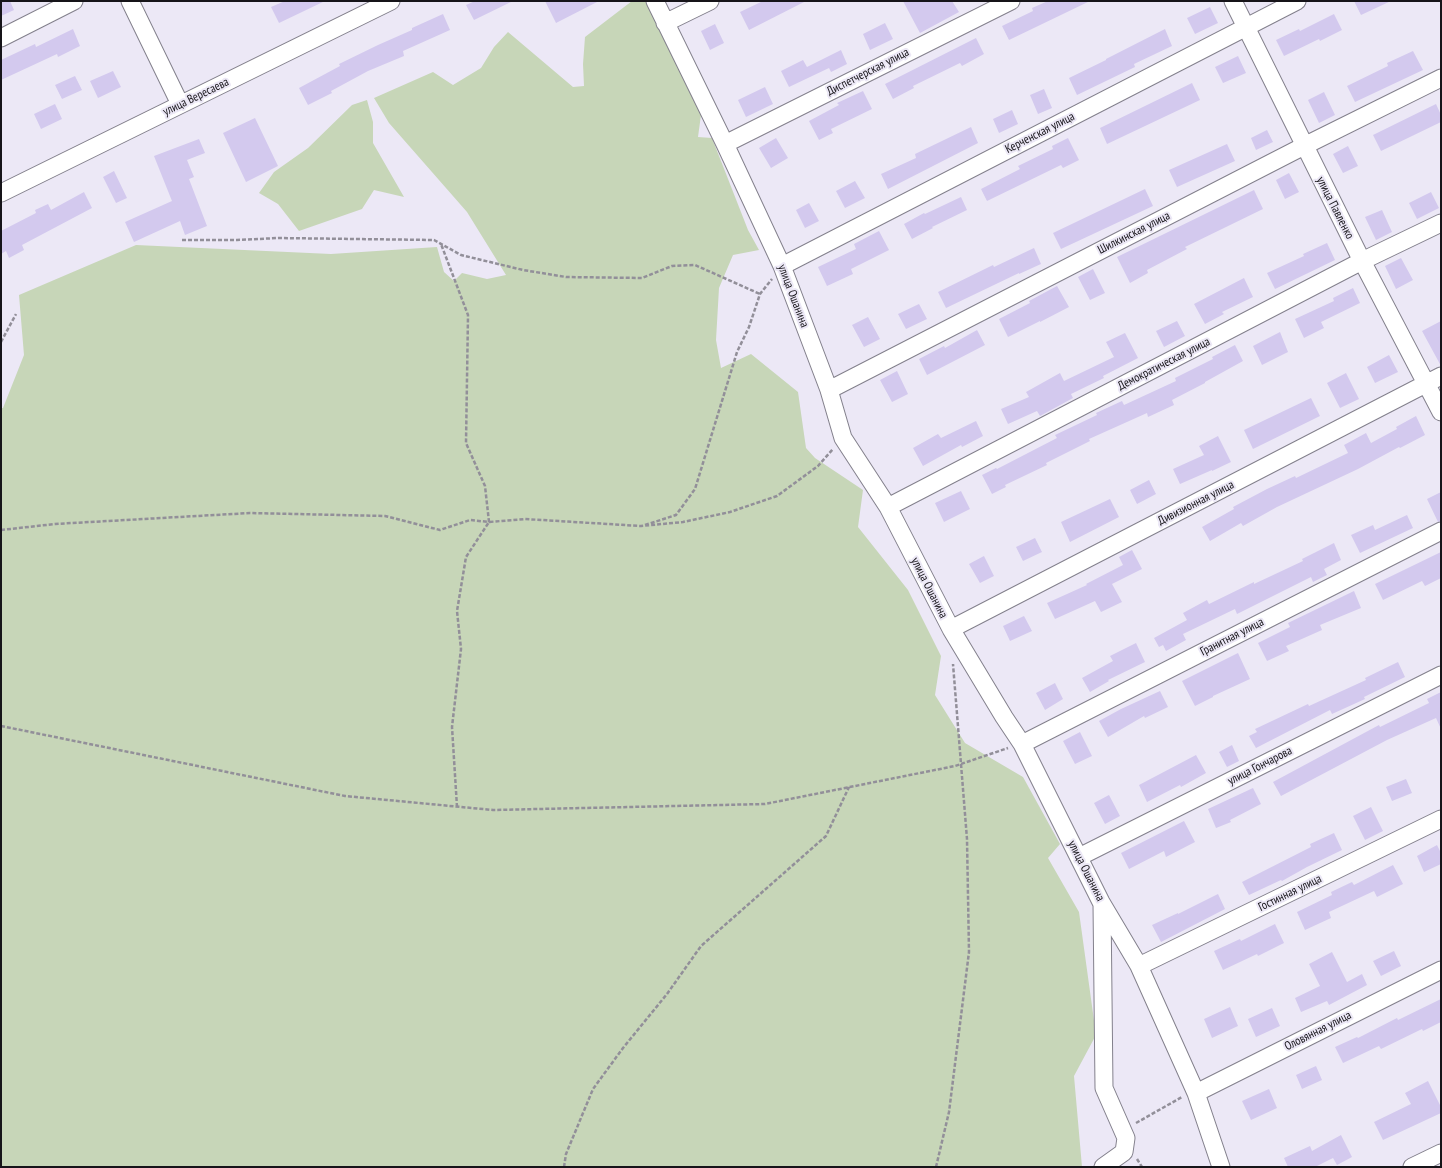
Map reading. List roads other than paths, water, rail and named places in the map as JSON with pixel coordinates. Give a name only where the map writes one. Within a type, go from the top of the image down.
[{"type":"street","points":[[1,38],[74,1]]},
{"type":"street","points":[[130,1],[180,104]]},
{"type":"street","name":"улица Вересаева","points":[[1,193],[391,1]]},
{"type":"street","name":"улица Ошанина","points":[[654,1],[725,144],[782,266],[829,390],[843,438],[888,508],[951,630],[1022,744],[1102,902],[1139,966],[1196,1093],[1221,1167]]},
{"type":"street","points":[[665,23],[710,1]]},
{"type":"street","name":"Диспетчерская улица","points":[[725,144],[1011,1]]},
{"type":"street","name":"улица Павленко","points":[[1233,1],[1362,262],[1434,379],[1441,412]]},
{"type":"street","name":"Керченская улица","points":[[782,266],[1297,1]]},
{"type":"street","name":"Шилкинская улица","points":[[829,390],[1304,146],[1441,78]]},
{"type":"street","name":"Демократическая улица","points":[[888,508],[1362,262],[1441,223]]},
{"type":"street","name":"Дивизионная улица","points":[[951,630],[1434,379]]},
{"type":"street","name":"Гранитная улица","points":[[1022,744],[1441,530]]},
{"type":"street","name":"улица Гончарова","points":[[1079,857],[1441,675]]},
{"type":"street","name":"Гостинная улица","points":[[1139,966],[1441,819]]},
{"type":"street","points":[[1102,902],[1104,1088],[1126,1138],[1124,1152],[1103,1167]]},
{"type":"street","name":"Оловянная улица","points":[[1196,1093],[1441,970]]},
{"type":"street","points":[[1412,1167],[1441,1153]]}]
